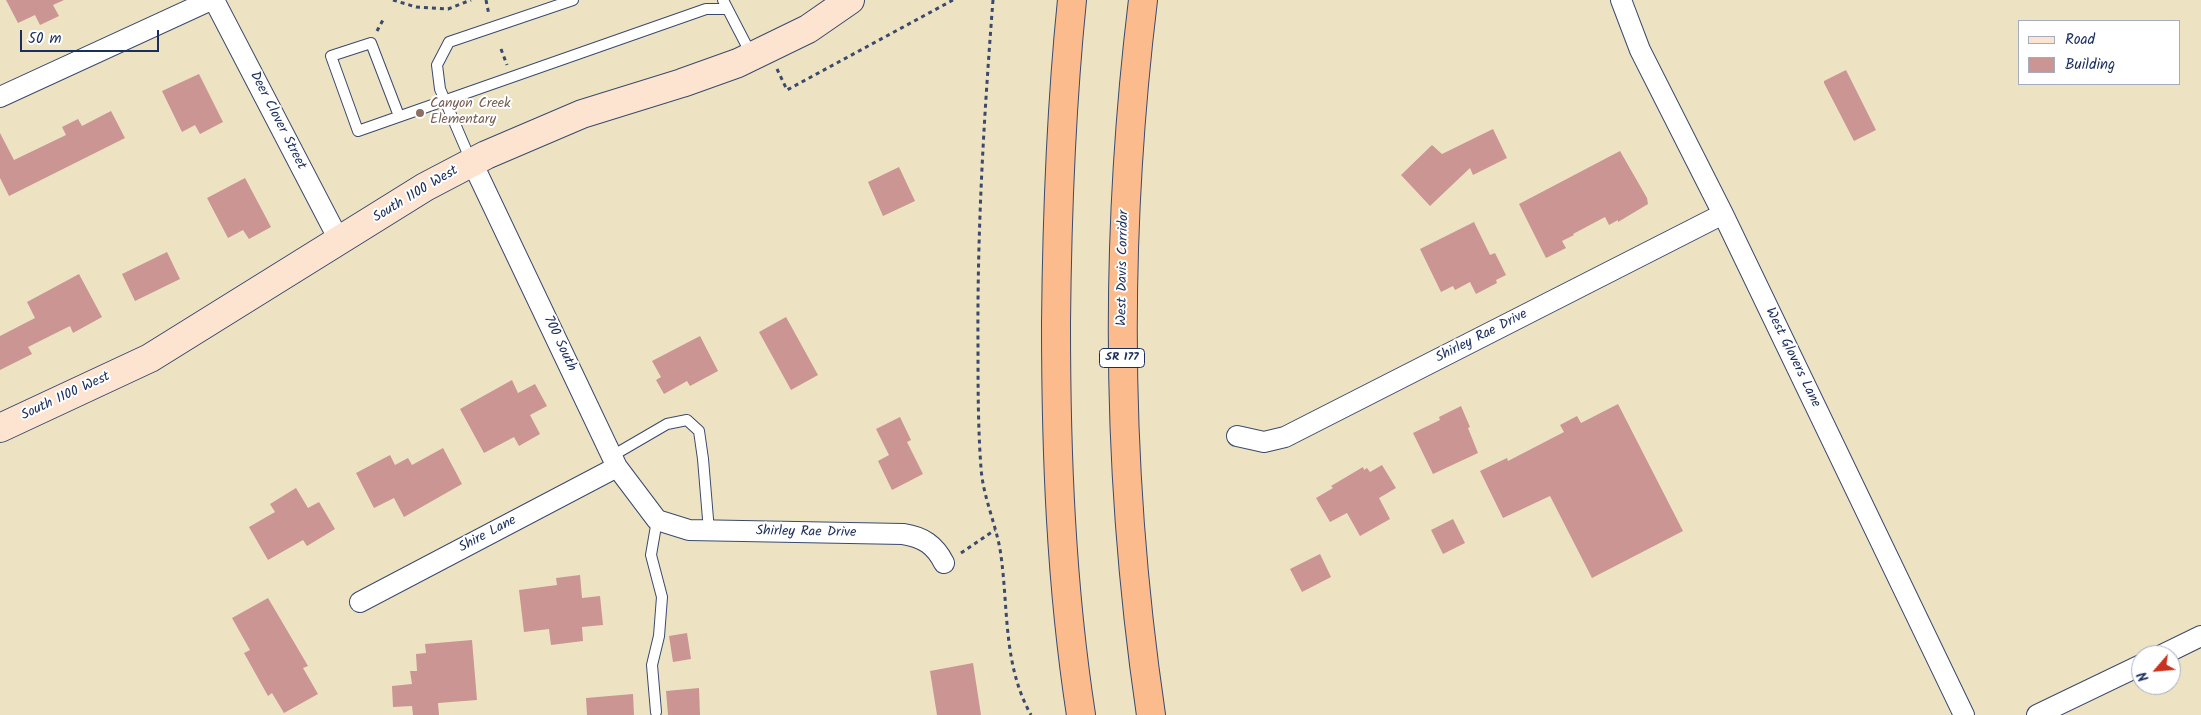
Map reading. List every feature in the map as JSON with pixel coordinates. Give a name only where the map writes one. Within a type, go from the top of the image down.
[{"type":"highway","points":[[1072,0],[1062,112],[1058,197],[1056,419],[1062,548],[1081,715]]},
{"type":"highway","name":"West Davis Corridor","points":[[1143,0],[1136,57],[1125,205],[1122,338],[1123,404],[1132,546],[1151,715]]},
{"type":"street","points":[[0,97],[213,0]]},
{"type":"street","name":"Deer Clover Street","points":[[213,0],[340,242]]},
{"type":"street","name":"South 1100 West","points":[[0,428],[150,358],[425,188],[472,162],[518,140],[582,114],[710,74],[761,53],[808,29],[850,0]]},
{"type":"street","name":"West Glovers Lane","points":[[1620,0],[1640,50],[1723,214],[1964,715]]},
{"type":"street","name":"700 South","points":[[472,162],[614,462],[657,520]]},
{"type":"street","name":"Shirley Rae Drive","points":[[1237,436],[1264,442],[1285,437],[1723,214]]},
{"type":"street","name":"Shire Lane","points":[[360,602],[614,462]]},
{"type":"street","name":"Shirley Rae Drive","points":[[657,520],[689,530],[904,534],[922,538],[930,544],[944,562]]},
{"type":"street","points":[[2181,646],[2201,636]]},
{"type":"street","points":[[2038,715],[2131,670]]},
{"type":"lane","points":[[472,162],[440,89],[437,65],[450,42],[573,0]]},
{"type":"lane","points":[[398,116],[371,43],[331,56],[358,131],[706,9],[725,5],[761,53]]},
{"type":"lane","points":[[614,462],[667,424],[687,420],[699,431],[704,459],[709,531]]},
{"type":"lane","points":[[656,712],[652,665],[658,636],[662,597],[651,555],[657,520]]},
{"type":"path","points":[[393,0],[416,7],[448,9],[471,0]]},
{"type":"path","points":[[486,0],[489,16]]},
{"type":"path","points":[[761,53],[787,90],[953,0]]},
{"type":"path","points":[[993,0],[981,170],[977,291],[981,469],[987,502],[1000,549],[1012,664],[1017,684],[1031,715]]},
{"type":"path","points":[[944,562],[975,545],[995,530]]},
{"type":"building","points":[[6,0],[64,0],[53,5],[59,16],[40,25],[35,15],[18,23]]},
{"type":"building","points":[[1846,70],[1876,130],[1854,141],[1824,83],[1824,81]]},
{"type":"building","points":[[199,74],[223,122],[200,134],[195,125],[182,132],[162,91]]},
{"type":"building","points":[[111,111],[125,138],[9,196],[0,178],[0,133],[14,160],[66,135],[62,127],[78,119],[82,126]]},
{"type":"building","points":[[1493,129],[1507,158],[1473,175],[1470,168],[1430,206],[1401,175],[1432,145],[1442,154]]},
{"type":"building","points":[[1620,151],[1647,198],[1648,204],[1618,222],[1618,220],[1609,225],[1605,217],[1562,241],[1566,248],[1546,258],[1519,204]]},
{"type":"building","points":[[899,167],[915,201],[883,216],[868,182]]},
{"type":"building","points":[[245,178],[271,227],[249,239],[243,230],[228,238],[207,198]]},
{"type":"building","points":[[1474,222],[1490,255],[1495,253],[1506,275],[1496,280],[1497,283],[1476,294],[1470,282],[1455,290],[1453,286],[1441,292],[1420,249]]},
{"type":"building","points":[[167,252],[180,279],[135,301],[122,274]]},
{"type":"building","points":[[79,274],[102,317],[73,333],[70,326],[28,347],[32,354],[0,370],[0,336],[35,318],[27,302]]},
{"type":"building","points":[[786,317],[818,375],[791,390],[759,332]]},
{"type":"building","points":[[700,336],[718,371],[690,386],[687,381],[664,394],[656,380],[661,377],[652,361]]},
{"type":"building","points":[[512,380],[518,393],[535,384],[547,406],[530,415],[540,434],[519,446],[514,437],[484,453],[460,409]]},
{"type":"building","points":[[1618,404],[1683,531],[1592,578],[1550,496],[1503,518],[1480,471],[1507,458],[1508,461],[1564,432],[1560,425],[1577,416],[1581,423]]},
{"type":"building","points":[[1461,406],[1478,453],[1433,474],[1413,433],[1440,420],[1439,417]]},
{"type":"building","points":[[900,417],[911,440],[907,442],[923,474],[892,490],[878,461],[889,455],[876,429]]},
{"type":"building","points":[[443,448],[462,484],[404,517],[394,498],[374,508],[356,473],[390,455],[395,465],[408,458],[412,465]]},
{"type":"building","points":[[1382,465],[1396,488],[1379,498],[1390,519],[1360,536],[1347,513],[1330,522],[1316,498],[1333,488],[1331,486],[1363,467],[1364,470],[1367,468],[1370,472]]},
{"type":"building","points":[[296,488],[308,508],[319,502],[335,529],[307,546],[303,540],[268,560],[249,527],[275,512],[270,504]]},
{"type":"building","points":[[1453,519],[1465,543],[1443,554],[1431,530]]},
{"type":"building","points":[[1320,554],[1331,577],[1302,592],[1290,569]]},
{"type":"building","points":[[580,575],[582,598],[600,596],[603,625],[582,627],[583,641],[551,645],[549,629],[524,632],[519,590],[557,585],[556,578]]},
{"type":"building","points":[[268,598],[308,666],[303,668],[318,694],[284,713],[272,693],[268,696],[244,653],[250,650],[232,618]]},
{"type":"building","points":[[687,633],[691,659],[673,662],[669,636]]},
{"type":"building","points":[[472,640],[477,700],[438,703],[439,715],[413,715],[412,706],[393,707],[392,686],[412,684],[410,671],[417,671],[416,654],[426,653],[425,644]]},
{"type":"building","points":[[973,663],[981,715],[937,715],[930,671]]},
{"type":"building","points":[[699,688],[700,715],[668,715],[666,691]]},
{"type":"building","points":[[633,694],[634,715],[587,715],[586,698]]},
{"type":"place","name":"Canyon Creek Elementary","points":[[420,113]]}]
